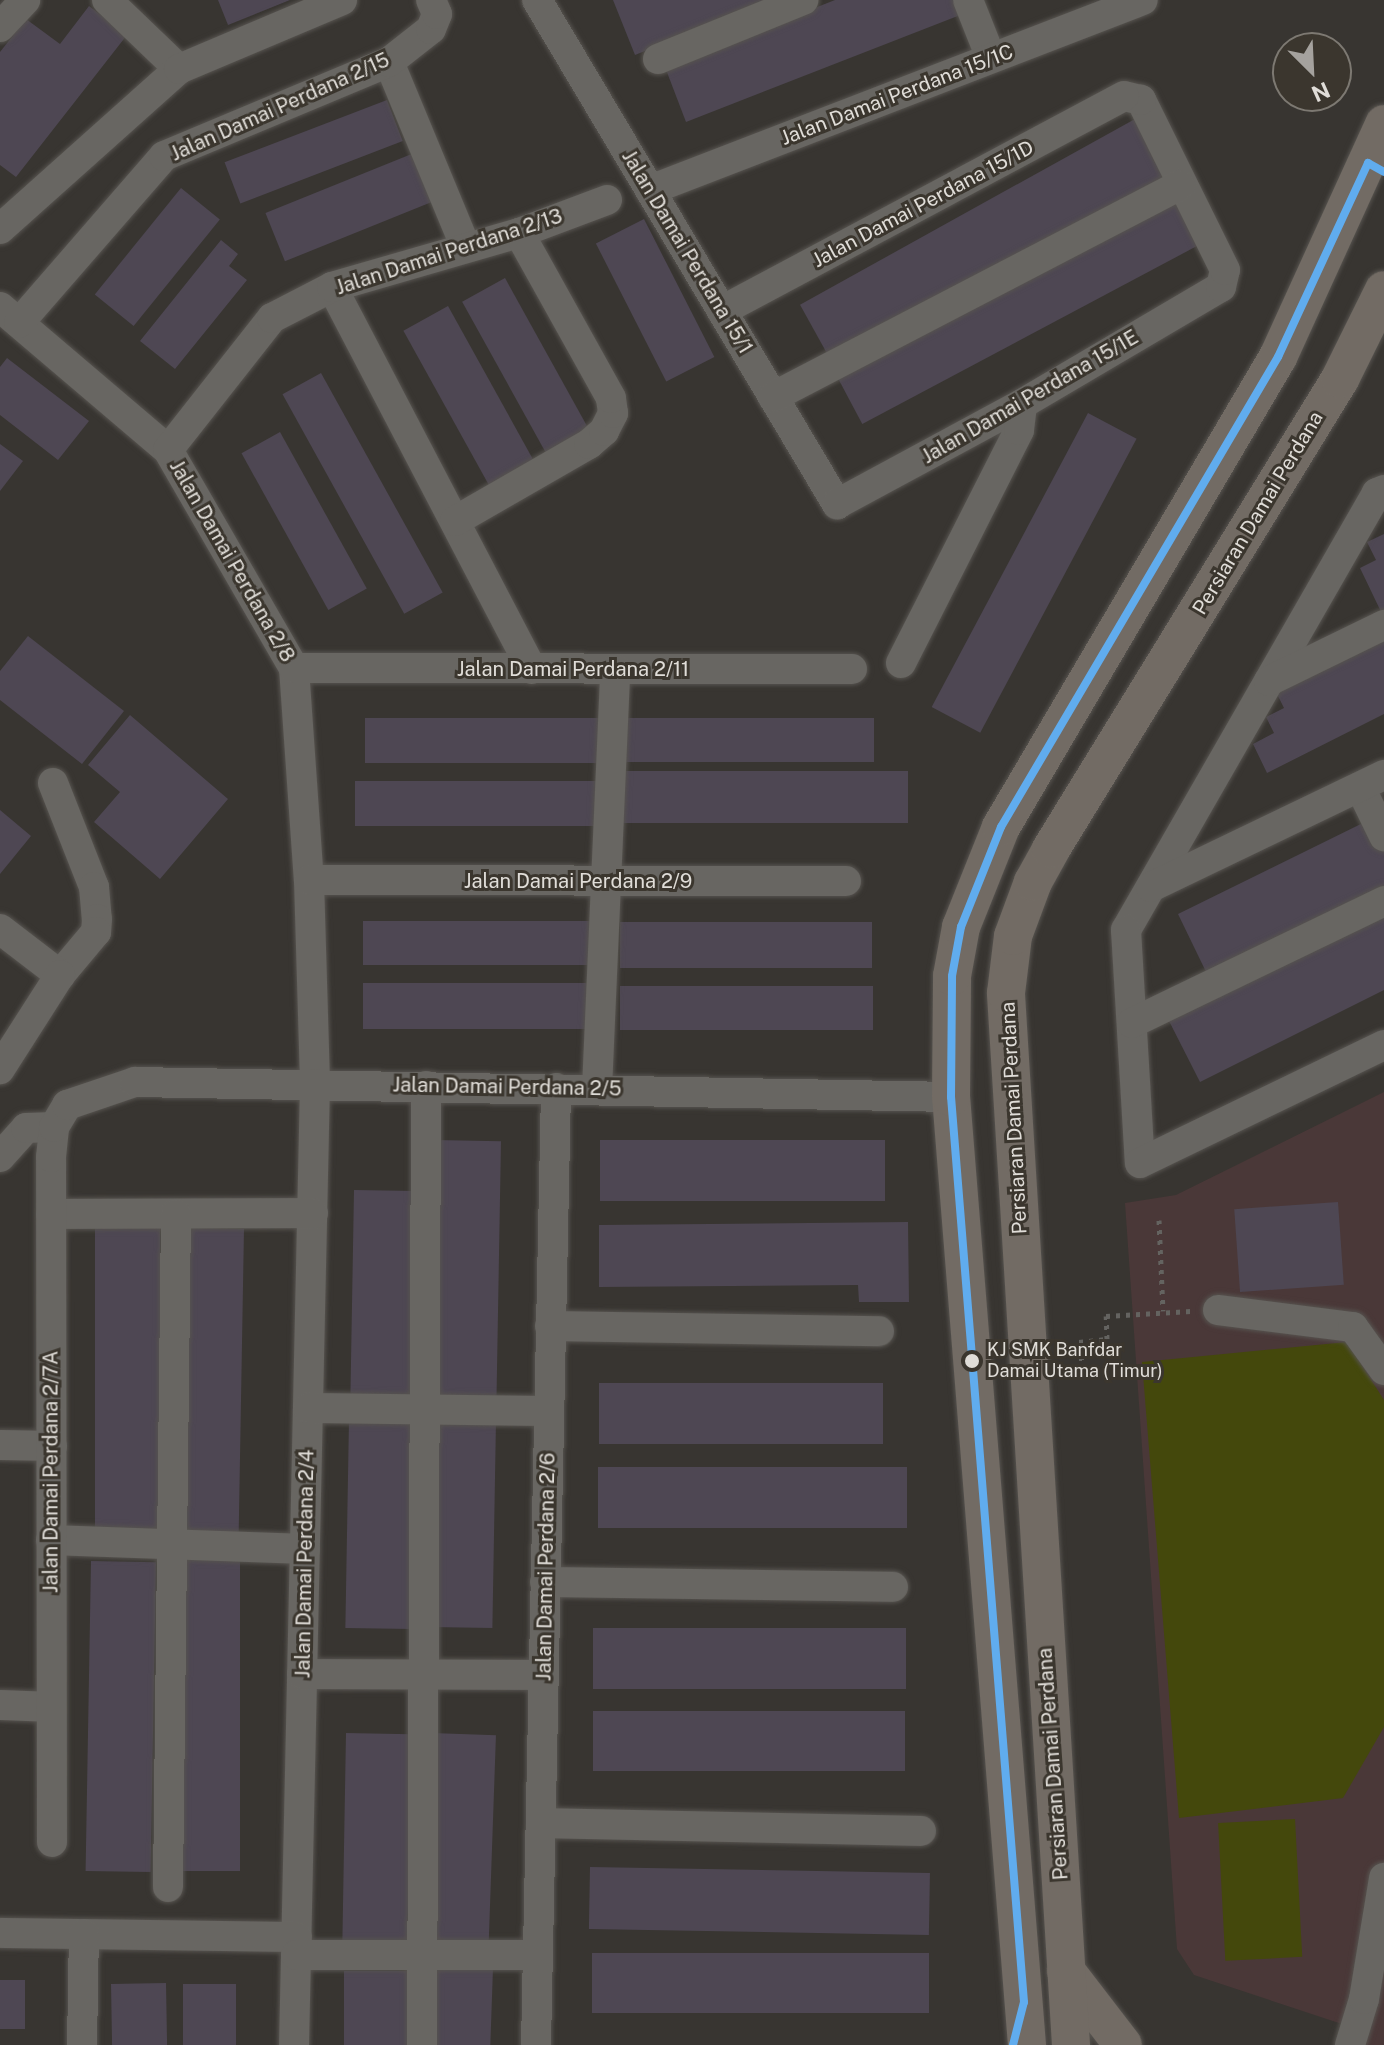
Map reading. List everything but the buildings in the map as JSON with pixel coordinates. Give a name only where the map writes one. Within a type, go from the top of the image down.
[{"type":"main road","points":[[1027,2045],[951,1097],[952,976],[961,927],[1001,827],[1027,778],[1278,357],[1376,168],[1384,124]]},
{"type":"main road","name":"Persiaran Damai Perdana","points":[[1064,2044],[1066,1971],[1006,993],[1019,913],[1069,820],[1340,379],[1384,290]]},
{"type":"main road","points":[[1027,778],[1050,772],[1062,774],[1072,783],[1069,820]]},
{"type":"main road","points":[[1066,1971],[1123,2045]]},
{"type":"main road","points":[[1013,2045],[1024,2002]]},
{"type":"street","points":[[0,27],[25,0]]},
{"type":"street","points":[[107,0],[179,69]]},
{"type":"street","points":[[0,229],[179,69],[342,0]]},
{"type":"street","name":"Jalan Damai Perdana 2/15","points":[[10,315],[164,156],[389,62],[431,29],[437,14],[431,0]]},
{"type":"street","name":"Jalan Damai Perdana 15/1","points":[[537,0],[837,504]]},
{"type":"street","points":[[658,59],[803,0]]},
{"type":"street","points":[[968,0],[991,58]]},
{"type":"street","name":"Jalan Damai Perdana 15/1C","points":[[650,190],[1143,0]]},
{"type":"street","points":[[389,62],[466,248]]},
{"type":"street","name":"Jalan Damai Perdana 15/1D","points":[[722,311],[1124,96],[1141,100],[1180,185]]},
{"type":"street","points":[[773,397],[1180,185]]},
{"type":"street","name":"Jalan Damai Perdana 15/1E","points":[[837,504],[1022,404],[1221,287],[1225,270],[1180,185]]},
{"type":"street","name":"Jalan Damai Perdana 2/13","points":[[168,450],[272,318],[332,287],[519,233],[607,200]]},
{"type":"street","points":[[455,521],[589,444],[604,431],[613,413],[611,398],[519,233]]},
{"type":"street","points":[[332,287],[532,669]]},
{"type":"street","name":"Jalan Damai Perdana 2/8","points":[[10,315],[168,450],[294,668],[309,880],[315,1084]]},
{"type":"street","points":[[901,663],[1019,430],[1022,404]]},
{"type":"street","points":[[1380,492],[1126,930],[1140,1163],[1384,1045]]},
{"type":"street","points":[[1269,681],[1384,625]]},
{"type":"street","name":"Jalan Damai Perdana 2/11","points":[[294,668],[852,669]]},
{"type":"street","points":[[597,1089],[615,669]]},
{"type":"street","points":[[1151,887],[1372,781],[1384,836]]},
{"type":"street","points":[[0,1069],[60,975],[96,932],[94,887],[53,783]]},
{"type":"street","name":"Jalan Damai Perdana 2/9","points":[[309,880],[846,881]]},
{"type":"street","points":[[1132,1023],[1384,901]]},
{"type":"street","points":[[0,929],[60,975]]},
{"type":"street","name":"Jalan Damai Perdana 2/5","points":[[0,1157],[26,1128],[61,1116],[135,1082],[951,1097]]},
{"type":"street","name":"Jalan Damai Perdana 2/4","points":[[294,2045],[315,1084]]},
{"type":"street","points":[[422,2045],[425,1953],[426,1086]]},
{"type":"street","name":"Jalan Damai Perdana 2/6","points":[[536,2045],[556,1088]]},
{"type":"street","name":"Jalan Damai Perdana 2/7A","points":[[52,1842],[51,1214],[61,1116]]},
{"type":"street","points":[[51,1214],[313,1213]]},
{"type":"street","points":[[168,1887],[176,1214]]},
{"type":"street","points":[[1218,1310],[1353,1327],[1384,1370]]},
{"type":"street","points":[[550,1326],[879,1331]]},
{"type":"street","points":[[308,1408],[427,1412],[549,1411]]},
{"type":"street","points":[[0,1445],[52,1446]]},
{"type":"street","points":[[51,1540],[305,1549]]},
{"type":"street","points":[[545,1582],[893,1587]]},
{"type":"street","points":[[302,1674],[543,1675]]},
{"type":"street","points":[[0,1705],[51,1707]]},
{"type":"street","points":[[541,1823],[921,1831]]},
{"type":"street","points":[[1350,2045],[1377,1964],[1384,1878]]},
{"type":"street","points":[[0,1933],[84,1934],[425,1953],[538,1955]]},
{"type":"street","points":[[82,2045],[84,1934]]},
{"type":"path","points":[[1083,1370],[1079,1342],[1107,1339],[1106,1316],[1163,1311],[1159,1220]]},
{"type":"shaded area","points":[[1384,1092],[1384,2045],[1347,2045],[1354,2028],[1194,1975],[1177,1949],[1125,1203],[1176,1195]]},
{"type":"green space","points":[[1347,1342],[1384,1400],[1384,1727],[1343,1798],[1179,1818],[1142,1362]]},
{"type":"green space","points":[[1295,1819],[1302,1957],[1225,1961],[1218,1823]]},
{"type":"transit line","points":[[1013,2045],[1024,2002],[951,1097],[952,976],[961,927],[1001,827],[1278,357],[1368,163],[1384,172]]},
{"type":"place","name":"KJ SMK Banfdar Damai Utama (Timur)","points":[[972,1361]]}]
